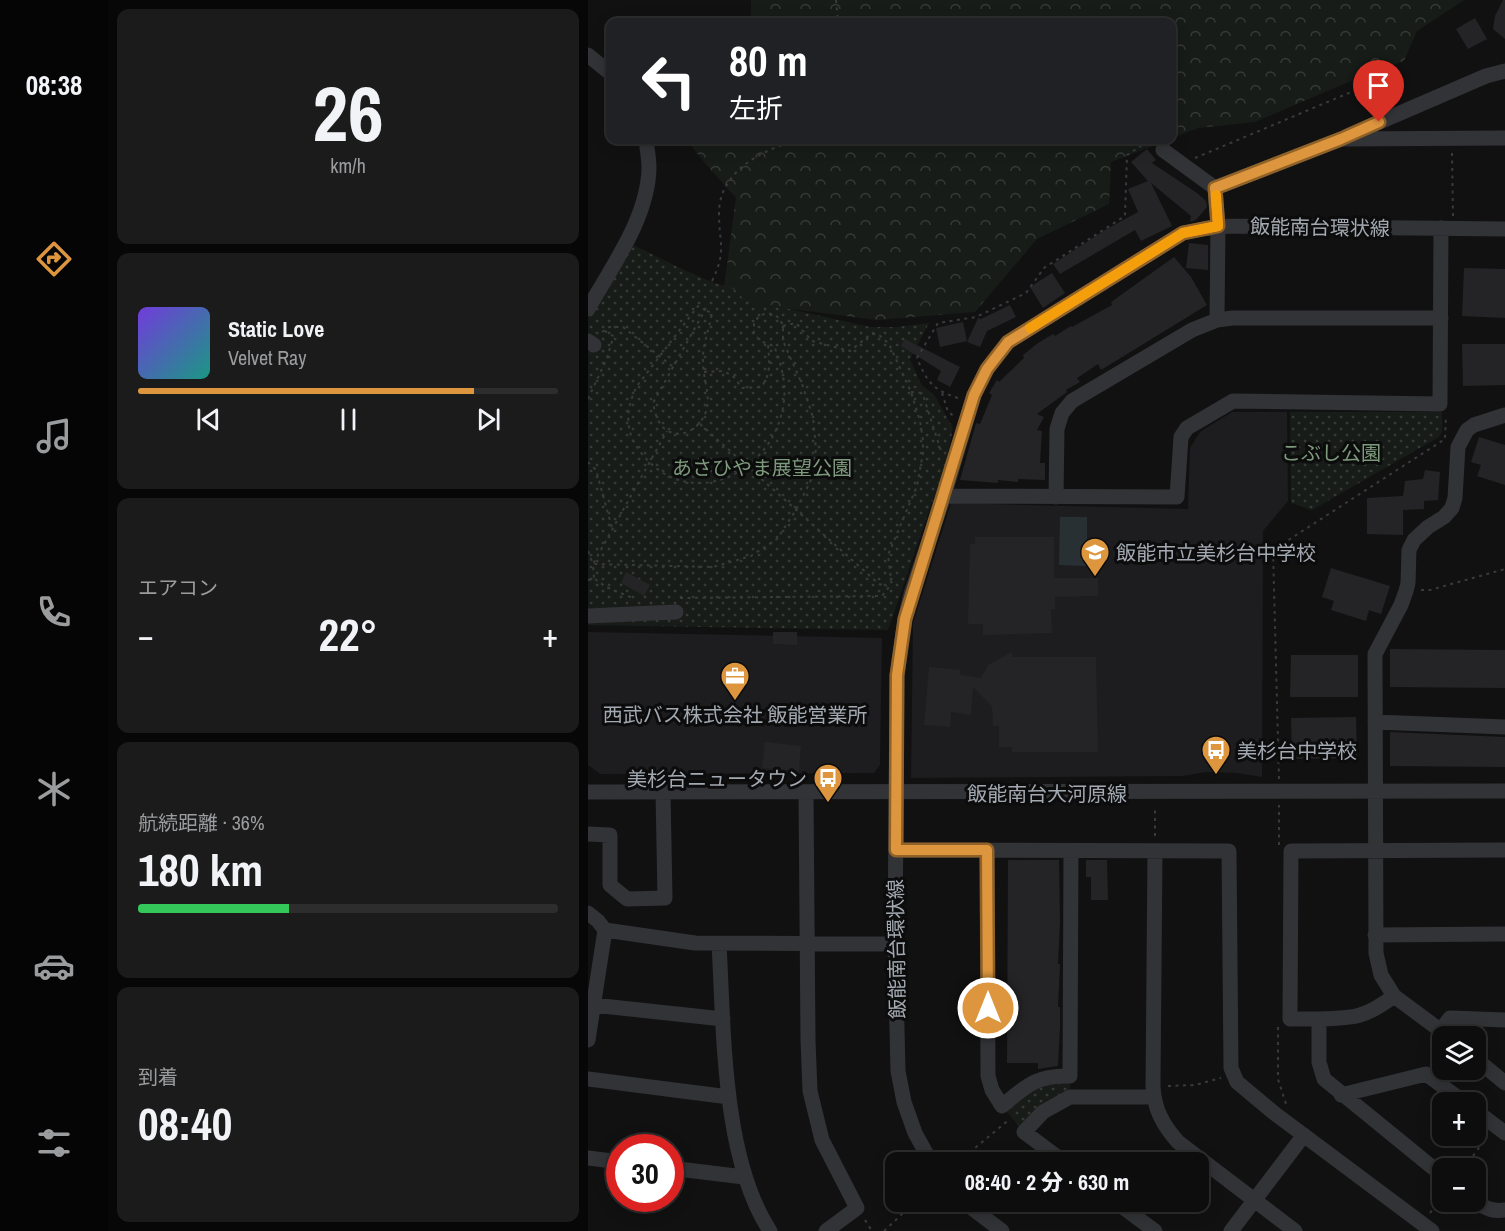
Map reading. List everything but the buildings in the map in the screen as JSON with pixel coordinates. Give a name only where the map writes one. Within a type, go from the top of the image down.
[{"type":"street","points":[[588,55],[606,70]]},
{"type":"street","points":[[1215,188],[1341,139],[1486,76],[1505,71]]},
{"type":"street","points":[[1341,139],[1505,138]]},
{"type":"street","points":[[588,309],[643,204],[649,168],[646,144]]},
{"type":"street","points":[[1163,150],[1215,188],[1218,226],[1217,320]]},
{"type":"street","name":"飯能南台環状線","points":[[925,1152],[915,1133],[904,1102],[898,1071],[895,944],[897,675],[911,594],[972,403],[987,369],[1008,342],[1183,233],[1218,226],[1505,229]]},
{"type":"street","points":[[944,496],[1177,497],[1182,437],[1187,428],[1233,401],[1440,404],[1441,318],[1447,228]]},
{"type":"street","points":[[1056,497],[1057,429],[1062,412],[1072,401],[1192,330],[1217,320],[1233,318],[1441,318]]},
{"type":"street","points":[[1433,1026],[1394,996],[1381,975],[1376,953],[1375,654],[1401,605],[1408,583],[1409,550],[1414,540],[1452,508],[1455,498],[1458,447],[1467,430],[1474,425],[1505,415]]},
{"type":"street","points":[[588,616],[675,605]]},
{"type":"street","points":[[1375,722],[1505,726]]},
{"type":"street","name":"飯能南台大河原線","points":[[588,792],[1505,791]]},
{"type":"street","points":[[588,834],[610,835],[610,885],[627,899],[665,898],[663,792]]},
{"type":"street","points":[[806,793],[810,1091],[822,1140],[857,1208],[826,1231]]},
{"type":"street","points":[[896,850],[1229,851],[1232,1074],[1237,1082],[1304,1136],[1429,1224]]},
{"type":"street","points":[[987,850],[988,1076],[992,1090],[1002,1106],[1020,1090],[1040,1078],[1070,1076],[1071,851]]},
{"type":"street","points":[[1394,996],[1365,1015],[1350,1018],[1290,1019],[1291,851],[1505,850]]},
{"type":"street","points":[[1155,851],[1153,1092],[1157,1112],[1165,1128],[1178,1142],[1295,1231]]},
{"type":"street","points":[[588,913],[605,930],[695,943],[895,944]]},
{"type":"street","points":[[588,1040],[605,930]]},
{"type":"street","points":[[1375,935],[1505,934]]},
{"type":"street","points":[[719,944],[729,1096],[744,1177],[770,1231]]},
{"type":"street","points":[[593,1005],[723,1019]]},
{"type":"street","points":[[1319,1018],[1319,1062],[1324,1079],[1432,1167]]},
{"type":"street","points":[[1447,1026],[1450,1018],[1505,1020]]},
{"type":"street","points":[[1486,1067],[1505,1083]]},
{"type":"street","points":[[1341,1095],[1426,1074],[1450,1092]]},
{"type":"street","points":[[588,1079],[729,1096]]},
{"type":"street","points":[[1050,1152],[1023,1132],[1043,1112],[1070,1097],[1153,1092]]},
{"type":"street","points":[[1486,1119],[1500,1130]]},
{"type":"street","points":[[1231,1231],[1304,1136]]},
{"type":"street","points":[[588,1158],[606,1160]]},
{"type":"street","points":[[684,1170],[744,1177]]},
{"type":"street","points":[[1486,1208],[1505,1210]]},
{"type":"street","points":[[977,1212],[1002,1231]]},
{"type":"street","points":[[1129,1212],[1155,1231]]},
{"type":"path","points":[[836,0],[838,18]]},
{"type":"path","points":[[1182,164],[1363,87],[1379,122]]},
{"type":"path","points":[[1447,228],[1452,138]]},
{"type":"path","points":[[712,281],[721,262],[722,240],[719,213],[721,194],[730,177],[743,165],[762,154],[788,144]]},
{"type":"path","points":[[972,403],[942,393],[925,378],[918,358],[938,323],[976,317],[1026,293],[1044,268],[1125,216],[1127,155],[1144,144],[1156,144],[1163,150]]},
{"type":"path","points":[[593,564],[713,567],[751,556],[777,539],[796,510],[811,480],[816,449],[813,417],[802,384],[783,341],[783,326],[775,315],[767,313],[759,316],[754,323],[754,333],[760,341],[774,346],[779,358],[784,400],[777,427],[769,442],[747,466],[730,476],[712,482],[692,484],[673,480],[649,464],[632,441],[628,411],[630,398],[698,306],[705,309],[712,313],[704,344],[704,372],[708,404],[700,424],[693,430],[682,433],[667,431],[657,419],[653,403],[705,309]]},
{"type":"path","points":[[783,326],[796,322],[817,344],[850,351],[871,334],[878,334],[889,344],[911,392],[921,421],[923,453],[917,486],[888,555],[892,588]]},
{"type":"path","points":[[591,343],[609,327],[623,327],[673,366]]},
{"type":"path","points":[[588,399],[613,338],[603,330]]},
{"type":"path","points":[[704,372],[723,371],[733,376],[742,388],[761,387],[767,380],[768,344]]},
{"type":"path","points":[[911,392],[923,395],[942,454],[955,458]]},
{"type":"path","points":[[942,393],[948,412],[967,420]]},
{"type":"path","points":[[1279,791],[1273,550],[1445,439],[1446,416]]},
{"type":"path","points":[[675,605],[882,596],[889,587],[879,584],[700,424]]},
{"type":"path","points":[[593,564],[667,431]]},
{"type":"path","points":[[588,462],[596,470],[613,530]]},
{"type":"path","points":[[588,551],[593,564],[594,579]]},
{"type":"path","points":[[1430,590],[1505,569]]},
{"type":"path","points":[[588,580],[594,579],[624,596],[637,599]]},
{"type":"path","points":[[1155,851],[1156,792]]},
{"type":"path","points":[[1153,1092],[1195,1085],[1232,1074]]},
{"type":"path","points":[[970,1152],[1010,1119],[1002,1106]]},
{"type":"path","points":[[1473,1158],[1500,1130]]},
{"type":"path","points":[[884,1231],[904,1212]]},
{"type":"shaded area","name":"飯能市立美杉台中学校","points":[[1232,412],[1287,412],[1288,501],[1263,531],[1262,777],[1206,772],[1182,776],[911,778],[913,623],[951,503],[1188,509],[1190,448],[1200,432]]},
{"type":"shaded area","points":[[1060,517],[1087,517],[1087,566],[1059,565]]},
{"type":"shaded area","name":"西武バス株式会社 飯能営業所","points":[[588,632],[882,638],[880,765],[874,773],[600,774],[588,765]]},
{"type":"green space","points":[[751,0],[1464,0],[1417,31],[1404,61],[1377,70],[1255,122],[1198,128],[1176,136],[1176,18],[751,18]]},
{"type":"green space","points":[[690,144],[1158,144],[1111,162],[1109,204],[1037,239],[975,312],[877,320],[784,308],[718,312],[725,280],[736,198]]},
{"type":"green space","name":"あさひやま展望公園","points":[[629,243],[711,282],[730,286],[746,301],[756,305],[767,304],[870,327],[897,327],[929,323],[910,359],[921,384],[935,396],[953,428],[947,459],[888,630],[588,625],[588,319]]},
{"type":"green space","name":"こぶし公園","points":[[1290,412],[1442,412],[1442,431],[1439,437],[1312,510],[1291,503]]},
{"type":"green space","points":[[1070,1076],[1070,1097],[1024,1132],[1002,1106],[1020,1091]]},
{"type":"slow traffic","points":[[1030,328],[1183,233],[1218,226],[1216,195]]},
{"type":"place","name":"飯能市立美杉台中学校","points":[[1095,578]]},
{"type":"place","name":"西武バス株式会社 飯能営業所","points":[[735,702]]},
{"type":"place","name":"美杉台中学校","points":[[1216,776]]},
{"type":"place","name":"美杉台ニュータウン","points":[[828,804]]},
{"type":"route","points":[[988,1008],[987,850],[896,850],[897,675],[905,619],[974,395],[987,369],[1008,342],[1183,233],[1218,226],[1215,188],[1379,122]]}]
